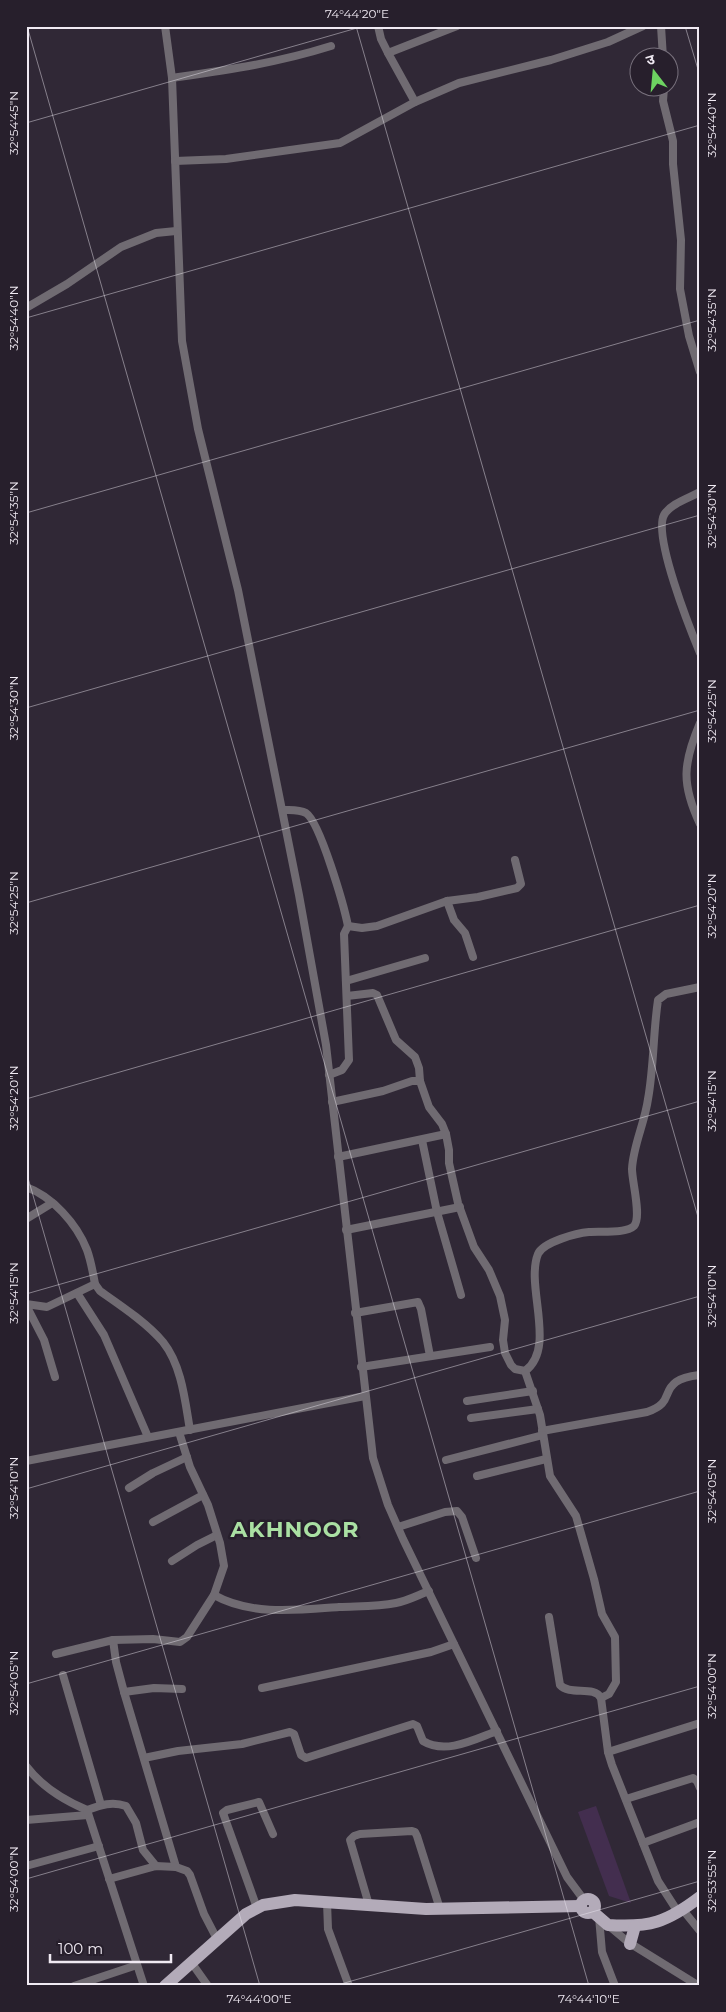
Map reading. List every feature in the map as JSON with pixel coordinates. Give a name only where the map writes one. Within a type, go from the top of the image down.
[{"type":"main road","points":[[165,1986],[221,1936],[257,1908],[269,1903],[295,1900],[440,1908],[583,1903],[590,1899],[594,1901],[600,1918],[635,1926],[670,1918],[700,1897]]},
{"type":"main road","points":[[630,1944],[635,1926]]},
{"type":"street","points":[[165,26],[172,78],[176,230],[182,341],[198,429],[238,590],[300,895],[326,1045],[373,1458],[388,1505],[398,1527],[567,1877],[583,1903]]},
{"type":"street","points":[[378,26],[388,53],[415,102]]},
{"type":"street","points":[[388,53],[457,26]]},
{"type":"street","points":[[175,161],[226,159],[340,142],[415,102],[459,83],[551,60],[608,42],[643,26]]},
{"type":"street","points":[[661,26],[662,48]]},
{"type":"street","points":[[172,78],[249,67],[294,58],[331,46]]},
{"type":"street","points":[[664,98],[673,141],[673,164],[680,240],[680,289],[689,336],[700,372]]},
{"type":"street","points":[[26,308],[67,284],[121,247],[156,233],[176,230]]},
{"type":"street","points":[[700,492],[668,510],[662,523],[670,568],[687,622],[700,653]]},
{"type":"street","points":[[700,723],[691,744],[685,777],[687,793],[700,824]]},
{"type":"street","points":[[282,810],[301,811],[311,818],[336,881],[348,926],[344,934],[349,1060],[342,1070],[329,1075]]},
{"type":"street","points":[[348,926],[362,928],[377,926],[447,901],[520,886],[521,882],[515,860]]},
{"type":"street","points":[[447,901],[454,920],[465,933],[472,957]]},
{"type":"street","points":[[346,981],[425,958]]},
{"type":"street","points":[[526,1371],[534,1362],[538,1353],[539,1316],[536,1274],[537,1258],[541,1250],[549,1244],[578,1234],[623,1230],[636,1224],[637,1213],[632,1170],[649,1096],[658,1000],[666,994],[700,987]]},
{"type":"street","points":[[347,996],[373,993],[377,995],[396,1040],[415,1058],[419,1068],[420,1081],[429,1107],[442,1124],[446,1134],[449,1163],[460,1208],[474,1247],[489,1270],[500,1296],[504,1312],[503,1340],[506,1356],[515,1369],[526,1371]]},
{"type":"street","points":[[332,1102],[383,1091],[412,1081],[420,1081]]},
{"type":"street","points":[[338,1157],[446,1134]]},
{"type":"street","points":[[422,1140],[437,1212],[456,1271],[461,1295]]},
{"type":"street","points":[[26,1187],[41,1194],[66,1216],[87,1250],[95,1284],[100,1291],[155,1335],[166,1348],[176,1367],[194,1430]]},
{"type":"street","points":[[26,1219],[52,1203]]},
{"type":"street","points":[[346,1230],[460,1208]]},
{"type":"street","points":[[26,1305],[47,1307],[95,1284]]},
{"type":"street","points":[[77,1293],[104,1335],[148,1437]]},
{"type":"street","points":[[356,1313],[418,1302],[422,1309],[430,1356]]},
{"type":"street","points":[[26,1305],[44,1340],[55,1377]]},
{"type":"street","points":[[362,1367],[490,1347]]},
{"type":"street","points":[[526,1371],[538,1409],[546,1459],[553,1482],[576,1516],[602,1614],[615,1637],[616,1682],[609,1694],[601,1698]]},
{"type":"street","points":[[446,1460],[542,1433],[657,1409],[663,1404],[674,1383],[681,1379],[700,1375]]},
{"type":"street","points":[[466,1401],[533,1391]]},
{"type":"street","points":[[26,1461],[365,1396]]},
{"type":"street","points":[[470,1418],[538,1409]]},
{"type":"street","points":[[56,1654],[113,1640],[153,1639],[180,1642],[187,1637],[218,1597],[224,1566],[217,1535],[179,1432]]},
{"type":"street","points":[[128,1488],[153,1473],[187,1457]]},
{"type":"street","points":[[477,1476],[546,1459]]},
{"type":"street","points":[[153,1522],[203,1495]]},
{"type":"street","points":[[398,1527],[445,1512],[457,1511],[462,1517],[476,1558]]},
{"type":"street","points":[[172,1561],[217,1535]]},
{"type":"street","points":[[218,1597],[232,1603],[284,1611],[397,1603],[429,1591]]},
{"type":"street","points":[[548,1617],[560,1684],[571,1691],[596,1694],[601,1698],[608,1752],[658,1881],[680,1911],[700,1930]]},
{"type":"street","points":[[113,1640],[116,1662],[124,1692],[176,1867]]},
{"type":"street","points":[[262,1688],[432,1652],[454,1644]]},
{"type":"street","points":[[63,1675],[101,1805]]},
{"type":"street","points":[[124,1692],[154,1688],[182,1688]]},
{"type":"street","points":[[608,1752],[700,1723]]},
{"type":"street","points":[[144,1758],[178,1751],[225,1747],[291,1732],[294,1734],[300,1755],[306,1758],[413,1724],[417,1726],[424,1741],[439,1746],[460,1744],[496,1731]]},
{"type":"street","points":[[26,1766],[38,1781],[69,1803],[88,1812],[144,1986]]},
{"type":"street","points":[[626,1799],[690,1778],[697,1781],[700,1788]]},
{"type":"street","points":[[257,1908],[224,1813],[228,1810],[259,1802],[273,1834]]},
{"type":"street","points":[[26,1820],[88,1812],[101,1805],[120,1804],[130,1811],[136,1823],[143,1850],[156,1866]]},
{"type":"street","points":[[643,1842],[700,1822]]},
{"type":"street","points":[[369,1905],[350,1840],[352,1837],[360,1834],[412,1831],[416,1833],[440,1908]]},
{"type":"street","points":[[26,1866],[99,1846]]},
{"type":"street","points":[[110,1878],[156,1866],[176,1867],[187,1870],[204,1914],[221,1936]]},
{"type":"street","points":[[327,1902],[328,1929],[349,1986]]},
{"type":"street","points":[[600,1918],[630,1944],[699,1986]]},
{"type":"street","points":[[600,1918],[602,1952],[616,1986]]},
{"type":"street","points":[[191,1962],[208,1986]]},
{"type":"street","points":[[74,1986],[138,1965]]},
{"type":"shaded area","points":[[596,1806],[631,1903],[609,1896],[578,1812]]},
{"type":"district","name":"AKHNOOR","points":[[295,1529]]}]
